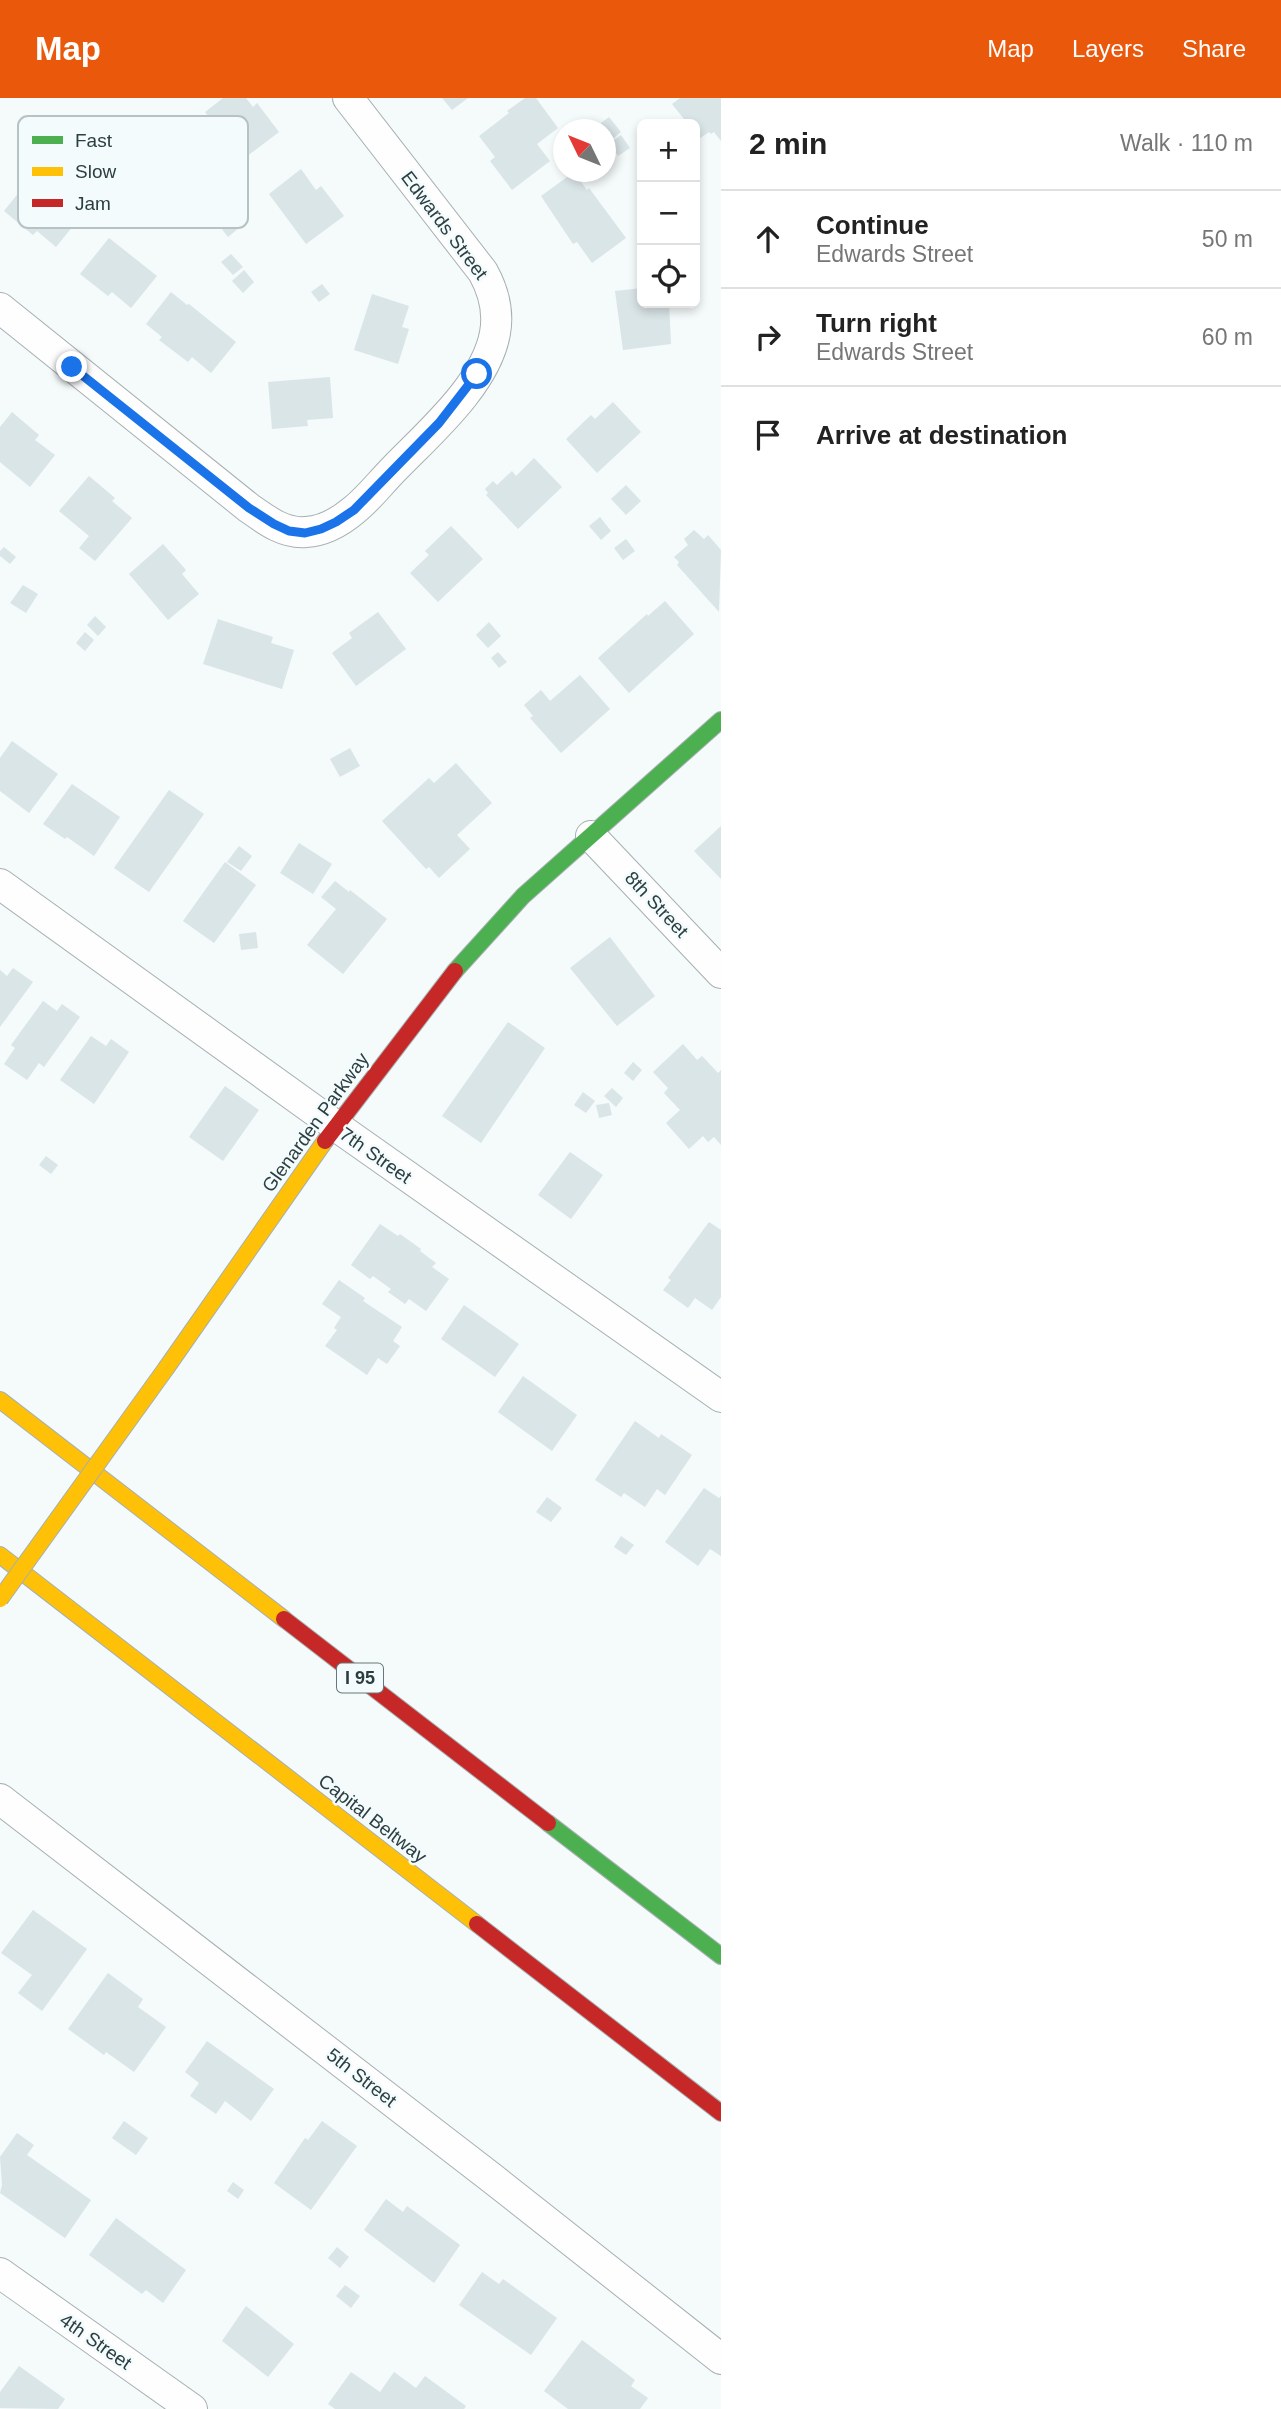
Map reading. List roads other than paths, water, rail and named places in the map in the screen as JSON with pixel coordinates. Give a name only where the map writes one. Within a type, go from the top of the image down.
[{"type":"main road","name":"Glenarden Parkway","points":[[0,1599],[336,1126],[463,960],[523,896],[721,720]]},
{"type":"main road","name":"I 95","points":[[0,1400],[721,1956]]},
{"type":"main road","name":"Capital Beltway","points":[[0,1555],[721,2113]]},
{"type":"street","name":"Edwards Street","points":[[0,308],[249,508],[274,524],[289,531],[305,533],[336,522],[354,510],[439,423],[466,391],[488,354],[495,334],[496,320],[492,287],[483,272],[348,98]]},
{"type":"street","name":"8th Street","points":[[591,836],[721,973]]},
{"type":"street","name":"7th Street","points":[[0,884],[336,1126],[721,1397]]},
{"type":"street","name":"5th Street","points":[[0,1799],[721,2359]]},
{"type":"street","name":"4th Street","points":[[0,2273],[192,2409]]}]
